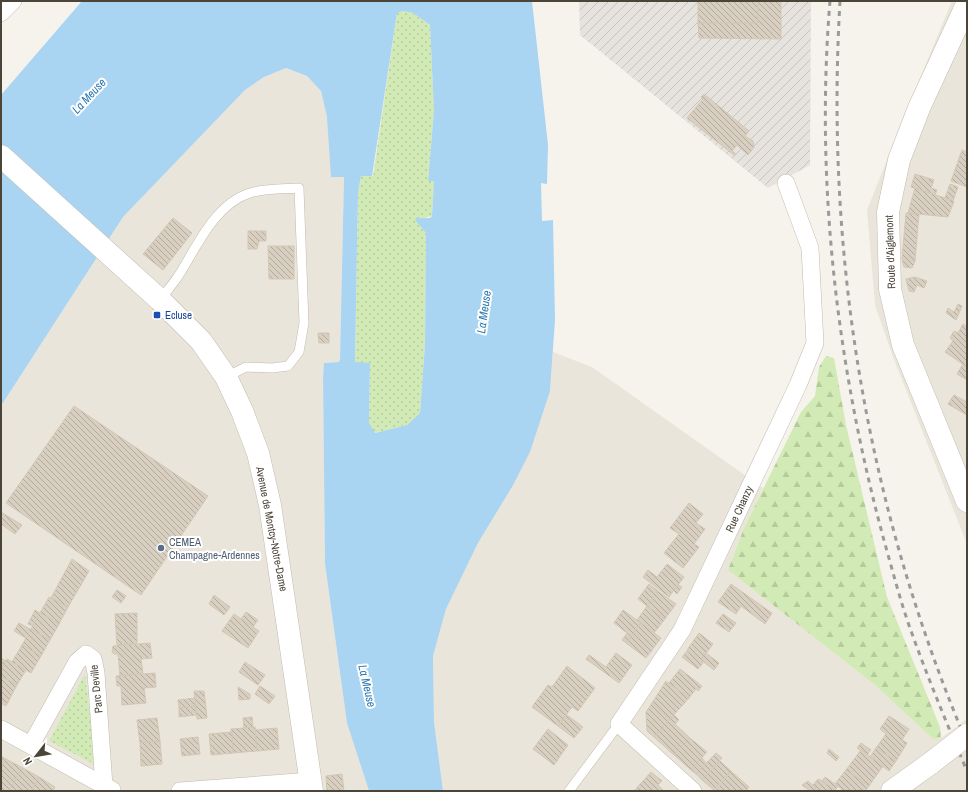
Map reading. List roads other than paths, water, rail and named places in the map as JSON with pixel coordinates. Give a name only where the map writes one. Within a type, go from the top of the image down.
[{"type":"street","points":[[1,13],[13,1]]},
{"type":"street","name":"Route d'Aiglemont","points":[[967,4],[919,108],[899,160],[888,212],[890,288],[903,345],[967,500]]},
{"type":"street","name":"Avenue de Montcy-Notre-Dame","points":[[1,156],[123,264],[160,300],[201,341],[226,376],[242,411],[258,453],[270,505],[311,786]]},
{"type":"street","name":"Rue Chanzy","points":[[619,724],[682,630],[798,385],[815,343],[810,248],[786,183]]},
{"type":"street","name":"Parc Deville","points":[[31,745],[77,662],[86,654],[93,659],[96,673],[109,788]]},
{"type":"street","points":[[619,724],[693,791]]},
{"type":"street","name":"Parc Deville","points":[[1,729],[109,788]]},
{"type":"street","points":[[892,791],[967,735]]},
{"type":"street","points":[[180,791],[311,786]]},
{"type":"lane","points":[[160,300],[176,280],[210,225],[227,206],[249,193],[268,189],[299,188],[304,323],[299,352],[288,366],[272,368],[246,367],[226,376]]},
{"type":"lane","points":[[569,791],[619,724]]},
{"type":"water","name":"La Meuse","points":[[82,1],[532,1],[548,145],[547,184],[541,183],[542,221],[553,220],[555,320],[550,391],[530,452],[512,487],[478,543],[446,609],[433,656],[434,722],[443,791],[369,791],[347,723],[325,564],[323,377],[324,363],[339,362],[340,359],[344,177],[331,177],[327,117],[321,91],[307,76],[286,68],[264,77],[245,90],[123,217],[1,406],[1,95]],"holes":[[[403,11],[413,13],[430,25],[434,111],[428,181],[434,181],[432,216],[430,218],[416,218],[415,220],[426,233],[425,344],[420,413],[407,425],[375,433],[369,423],[370,363],[355,362],[358,192],[361,176],[372,176],[397,13]]]},
{"type":"railway","points":[[830,1],[826,69],[828,206],[834,275],[854,411],[868,478],[903,607],[930,682],[967,771]]},
{"type":"railway","points":[[840,1],[837,97],[839,192],[847,286],[860,380],[879,472],[903,564],[932,654],[967,743]]},
{"type":"place","name":"Ecluse","points":[[157,315]]},
{"type":"place","name":"CEMEA Champagne-Ardennes","points":[[161,548]]}]
